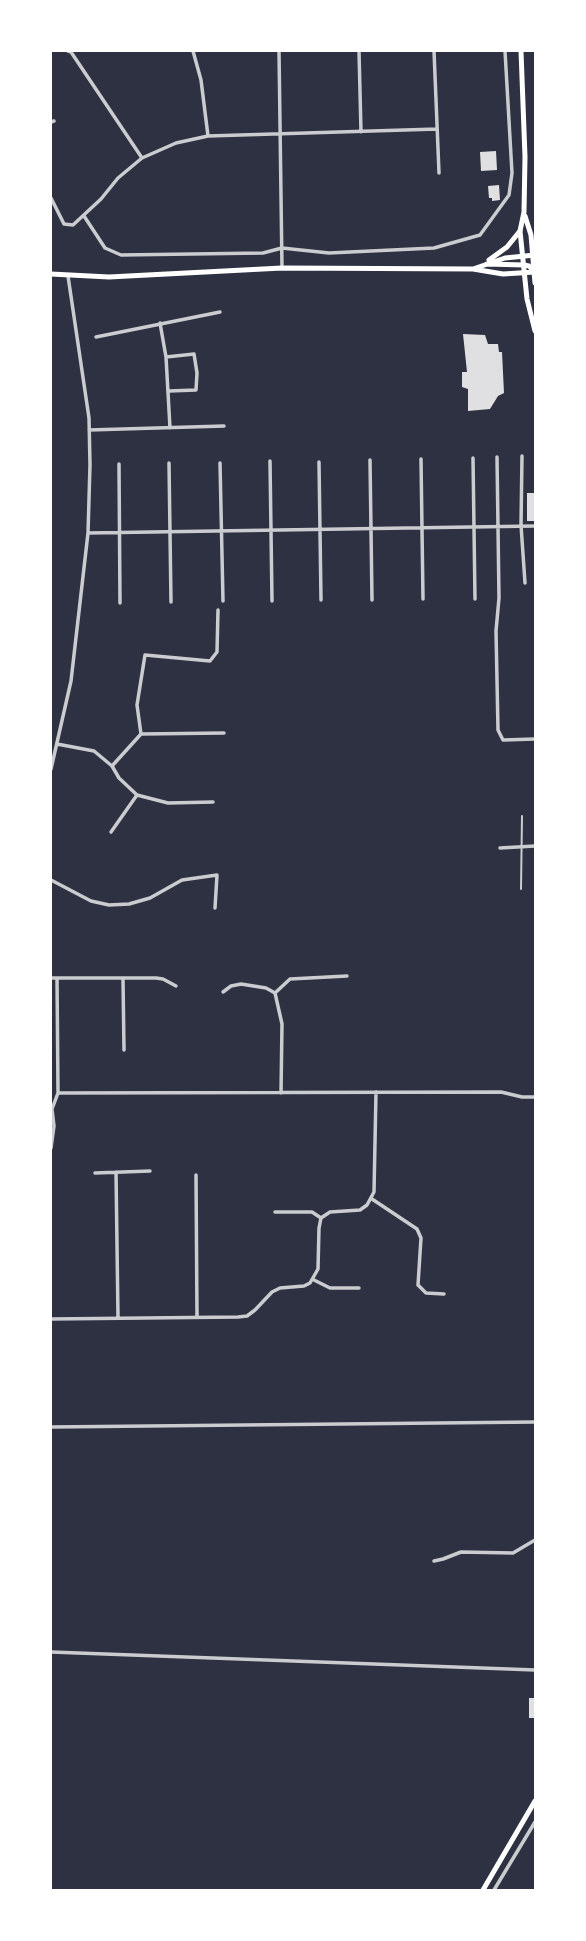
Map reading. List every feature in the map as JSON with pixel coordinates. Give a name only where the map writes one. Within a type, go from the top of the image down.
[{"type":"main road","points":[[521,51],[525,156],[524,212],[520,231],[527,299],[535,331]]},
{"type":"main road","points":[[524,212],[531,235],[535,283]]},
{"type":"main road","points":[[473,269],[499,254],[520,231]]},
{"type":"main road","points":[[484,263],[534,255]]},
{"type":"main road","points":[[484,263],[524,265],[535,272]]},
{"type":"main road","points":[[51,274],[123,277],[282,268],[473,269],[503,274],[535,272]]},
{"type":"main road","points":[[534,323],[535,312]]},
{"type":"main road","points":[[483,1890],[535,1801]]},
{"type":"street","points":[[71,51],[142,158]]},
{"type":"street","points":[[193,51],[201,80],[208,136]]},
{"type":"street","points":[[279,51],[282,268]]},
{"type":"street","points":[[359,51],[361,132]]},
{"type":"street","points":[[435,51],[439,173]]},
{"type":"street","points":[[84,216],[105,248],[121,255],[263,253],[282,248],[328,253],[434,248],[480,235],[509,195],[512,173],[505,51]]},
{"type":"street","points":[[51,198],[64,224],[73,225],[118,178],[142,158],[176,143],[208,136],[437,130]]},
{"type":"street","points":[[51,769],[71,681],[88,533],[89,430],[68,276]]},
{"type":"street","points":[[96,337],[220,312]]},
{"type":"street","points":[[160,323],[166,357],[170,428]]},
{"type":"street","points":[[166,357],[194,354],[197,373],[197,390],[169,391]]},
{"type":"street","points":[[89,430],[224,426]]},
{"type":"street","points":[[522,456],[521,525],[525,583]]},
{"type":"street","points":[[497,457],[499,598],[496,631],[499,735],[507,740],[535,740]]},
{"type":"street","points":[[473,458],[475,598]]},
{"type":"street","points":[[421,459],[423,600]]},
{"type":"street","points":[[370,460],[372,600]]},
{"type":"street","points":[[270,461],[272,601]]},
{"type":"street","points":[[319,462],[321,600]]},
{"type":"street","points":[[169,463],[171,602]]},
{"type":"street","points":[[220,463],[223,601]]},
{"type":"street","points":[[119,464],[120,603]]},
{"type":"street","points":[[88,533],[535,526]]},
{"type":"street","points":[[141,734],[137,705],[145,654],[210,661],[217,652],[218,610]]},
{"type":"street","points":[[112,766],[141,734],[224,733]]},
{"type":"street","points":[[57,744],[94,751],[112,766],[119,779],[137,795],[168,803],[213,802]]},
{"type":"street","points":[[111,832],[137,795]]},
{"type":"street","points":[[500,848],[535,846]]},
{"type":"street","points":[[51,880],[86,899],[109,905],[129,904],[150,898],[182,880],[217,875],[215,908]]},
{"type":"street","points":[[275,993],[290,979],[347,976]]},
{"type":"street","points":[[51,978],[156,978],[176,986]]},
{"type":"street","points":[[51,1148],[54,1126],[52,1101],[58,1093],[57,978]]},
{"type":"street","points":[[123,979],[124,1050]]},
{"type":"street","points":[[223,992],[231,986],[241,984],[267,988],[275,993],[282,1024],[281,1093]]},
{"type":"street","points":[[51,1319],[247,1315],[272,1292],[290,1286],[304,1286],[314,1280],[318,1269],[321,1218],[330,1212],[360,1210],[372,1199],[375,1185],[376,1092]]},
{"type":"street","points":[[58,1093],[500,1092],[535,1097]]},
{"type":"street","points":[[95,1173],[150,1171]]},
{"type":"street","points":[[116,1172],[117,1317]]},
{"type":"street","points":[[196,1175],[197,1317]]},
{"type":"street","points":[[372,1199],[417,1229],[421,1238],[418,1285],[426,1293],[444,1294]]},
{"type":"street","points":[[275,1212],[312,1212],[321,1218]]},
{"type":"street","points":[[314,1280],[330,1288],[359,1289]]},
{"type":"street","points":[[51,1427],[535,1422]]},
{"type":"street","points":[[434,1561],[461,1552],[513,1553],[535,1540]]},
{"type":"street","points":[[51,1652],[535,1670]]},
{"type":"street","points":[[494,1890],[535,1822]]},
{"type":"lane","points":[[521,889],[522,817]]},
{"type":"building","points":[[496,151],[497,170],[481,171],[480,152]]},
{"type":"building","points":[[499,185],[500,200],[492,201],[492,198],[489,198],[488,186]]},
{"type":"building","points":[[463,334],[485,335],[488,344],[498,344],[499,352],[502,352],[504,393],[498,396],[490,409],[468,411],[468,389],[462,387],[462,372],[467,372]]},
{"type":"building","points":[[527,493],[535,493],[535,521],[527,521]]},
{"type":"building","points":[[529,1698],[535,1698],[535,1718],[529,1718]]}]
